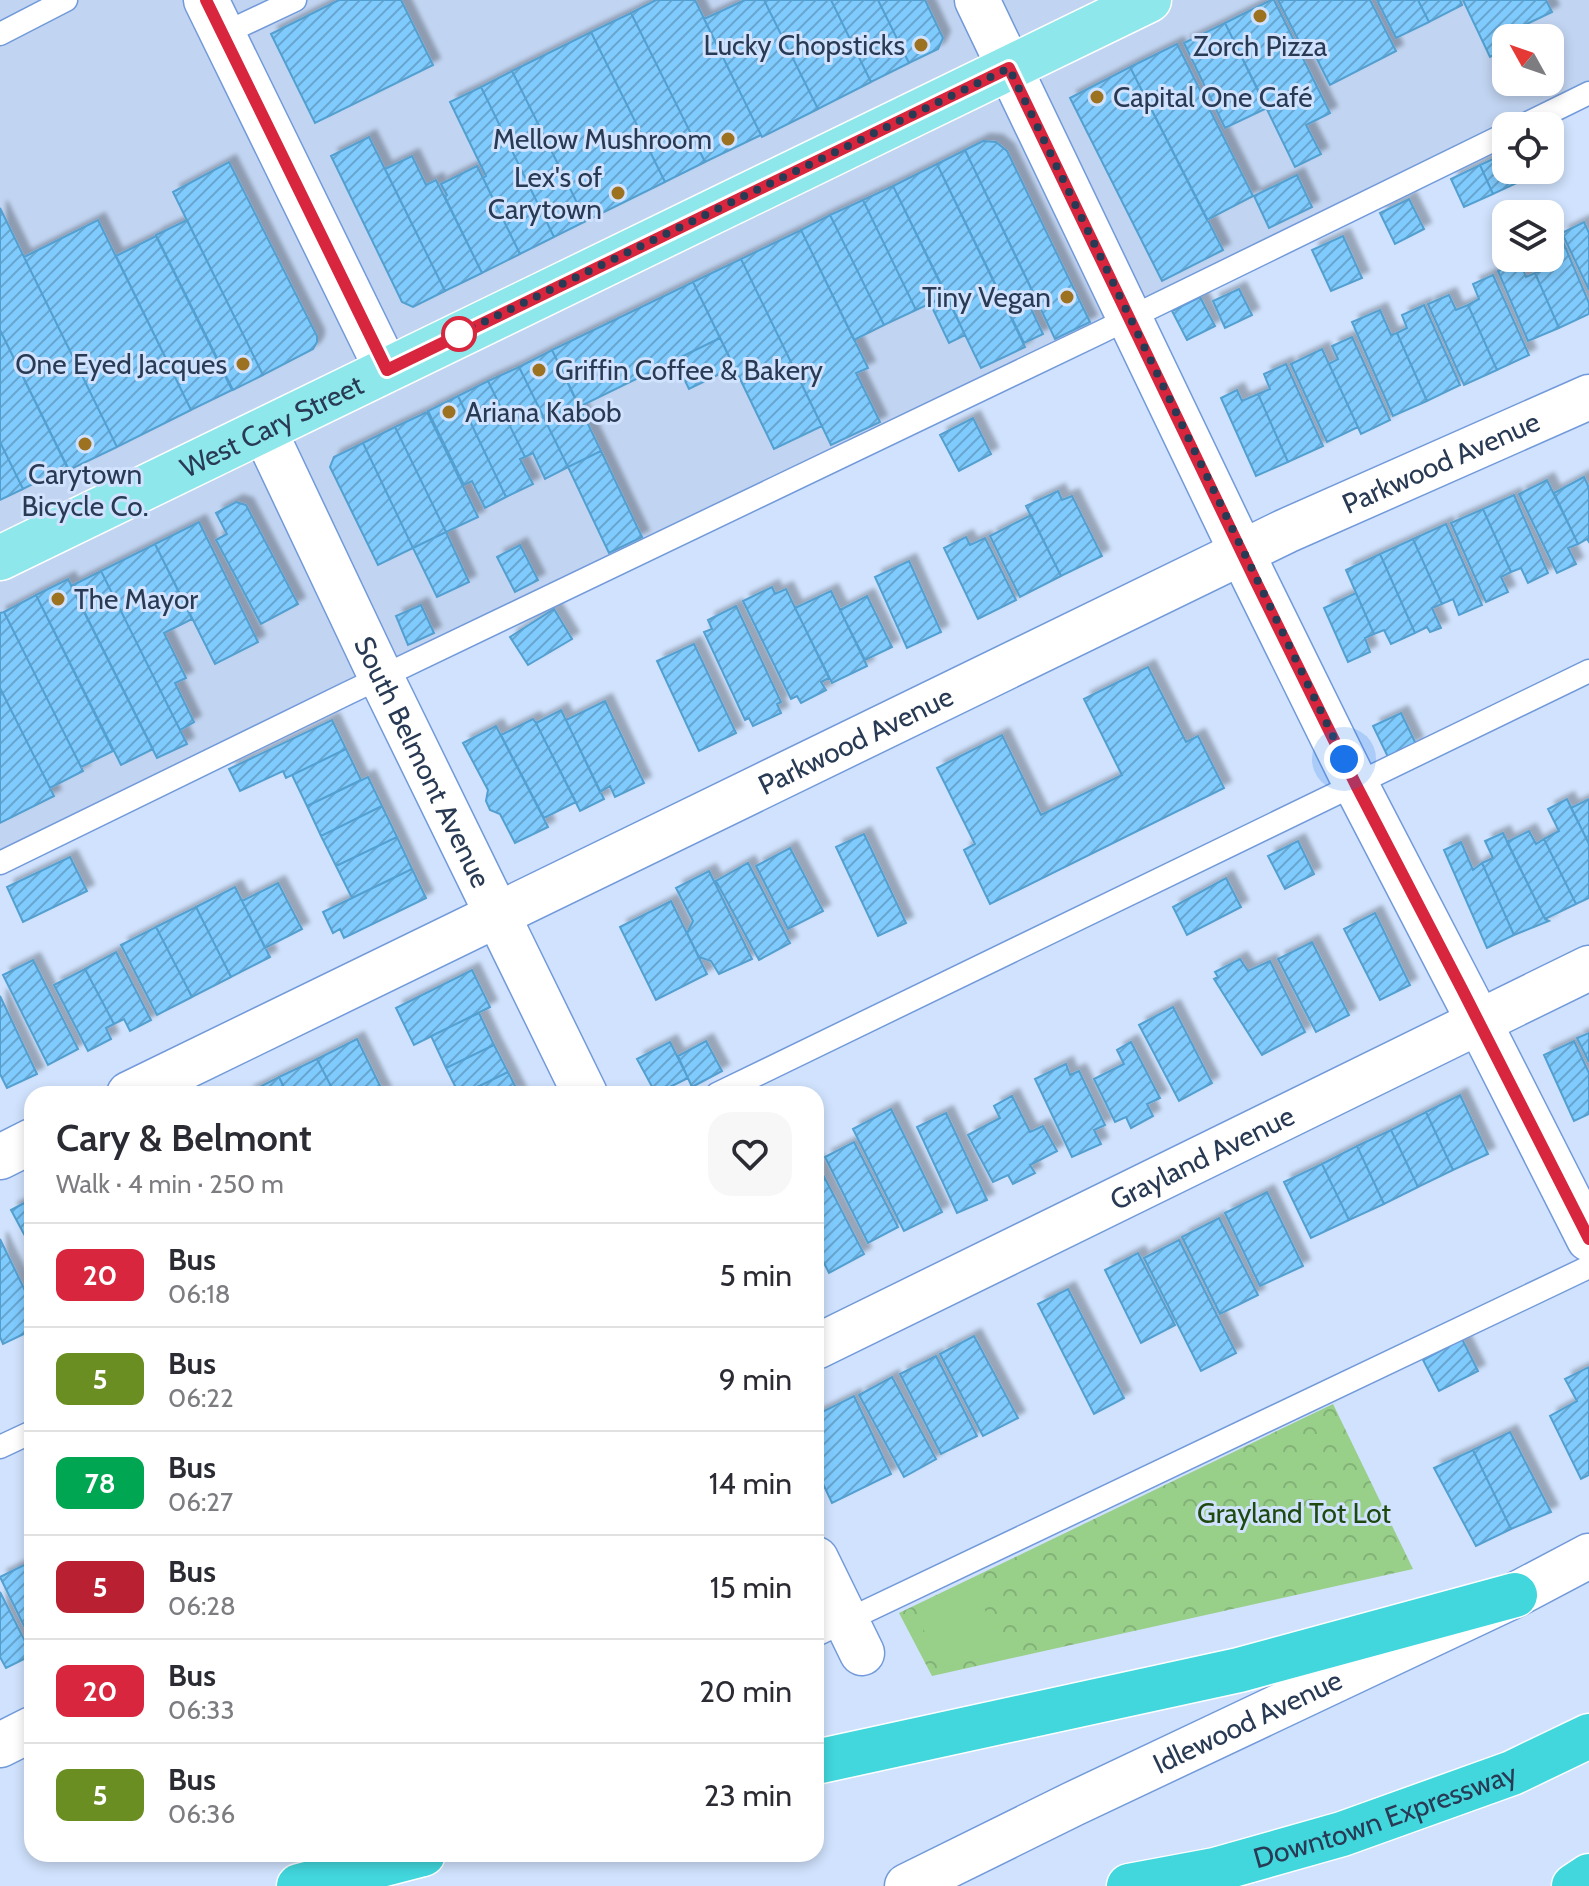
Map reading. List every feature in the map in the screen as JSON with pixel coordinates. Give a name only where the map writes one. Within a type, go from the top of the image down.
[{"type":"highway","points":[[824,1760],[1239,1670],[1515,1595]]},
{"type":"highway","name":"Downtown Expressway","points":[[1129,1886],[1215,1870],[1342,1834],[1512,1773],[1589,1736]]},
{"type":"highway","points":[[299,1886],[392,1862]]},
{"type":"highway","points":[[1574,1886],[1589,1876]]},
{"type":"main road","name":"West Cary Street","points":[[0,558],[1149,0]]},
{"type":"street","points":[[977,0],[1356,785],[1589,1239]]},
{"type":"street","points":[[214,17],[387,370]]},
{"type":"street","name":"Parkwood Avenue","points":[[145,1086],[1286,531],[1589,397]]},
{"type":"street","name":"South Belmont Avenue","points":[[264,430],[581,1086]]},
{"type":"street","name":"Grayland Avenue","points":[[824,1343],[1589,968]]},
{"type":"street","points":[[0,1157],[24,1145]]},
{"type":"street","name":"Idlewood Avenue","points":[[907,1886],[1515,1595],[1589,1556]]},
{"type":"street","points":[[824,1583],[842,1637]]},
{"type":"street","points":[[0,1745],[24,1733]]},
{"type":"lane","points":[[0,34],[66,0]]},
{"type":"lane","points":[[214,17],[295,0]]},
{"type":"lane","points":[[1550,112],[1589,93]]},
{"type":"lane","points":[[0,863],[1492,141]]},
{"type":"lane","points":[[734,1086],[1589,671]]},
{"type":"lane","points":[[842,1637],[1589,1267]]},
{"type":"lane","points":[[0,1447],[24,1436]]},
{"type":"shaded area","points":[[0,0],[1589,0],[1589,101],[1564,113],[1492,112],[1492,133],[0,873]]},
{"type":"green space","name":"Grayland Tot Lot","points":[[1333,1404],[1413,1569],[932,1676],[899,1613]]},
{"type":"green space","points":[[974,1582],[1002,1654],[939,1668],[915,1608]]},
{"type":"building","points":[[339,0],[401,0],[433,65],[315,123],[271,34]]},
{"type":"building","points":[[656,0],[695,0],[761,135],[705,162],[631,13]]},
{"type":"building","points":[[745,0],[764,0],[818,109],[762,137],[704,19]]},
{"type":"building","points":[[764,0],[831,0],[871,82],[818,109]]},
{"type":"building","points":[[831,0],[878,0],[909,63],[871,82]]},
{"type":"building","points":[[878,0],[925,0],[943,38],[938,49],[909,63]]},
{"type":"building","points":[[1274,0],[1330,113],[1306,125],[1321,154],[1295,167],[1225,23]]},
{"type":"building","points":[[1278,0],[1370,0],[1396,51],[1330,85],[1311,47],[1304,51]]},
{"type":"building","points":[[1377,0],[1418,0],[1429,22],[1396,38]]},
{"type":"building","points":[[1418,0],[1460,0],[1462,5],[1429,22]]},
{"type":"building","points":[[1463,0],[1546,0],[1552,12],[1527,24],[1492,24],[1490,57]]},
{"type":"building","points":[[631,13],[705,162],[665,182],[591,32]]},
{"type":"building","points":[[1225,23],[1267,108],[1225,128],[1184,43]]},
{"type":"building","points":[[591,32],[665,182],[586,221],[512,71]]},
{"type":"building","points":[[1177,44],[1253,196],[1207,220],[1130,67]]},
{"type":"building","points":[[1130,67],[1223,250],[1162,281],[1070,98]]},
{"type":"building","points":[[512,71],[586,221],[554,237],[481,87]]},
{"type":"building","points":[[481,87],[554,237],[520,254],[450,102]]},
{"type":"building","points":[[369,137],[445,291],[413,307],[402,302],[331,156]]},
{"type":"building","points":[[983,141],[996,142],[1007,151],[1090,322],[1055,339],[965,150]]},
{"type":"building","points":[[965,150],[1033,292],[1025,296],[1043,334],[1024,343],[937,164]]},
{"type":"building","points":[[412,156],[426,185],[436,180],[482,273],[445,291],[385,169]]},
{"type":"building","points":[[1492,159],[1492,184],[1514,184],[1493,194],[1480,165]]},
{"type":"building","points":[[229,162],[317,336],[313,349],[263,375],[173,192]]},
{"type":"building","points":[[937,164],[1025,347],[981,368],[893,186]]},
{"type":"building","points":[[1480,165],[1493,194],[1464,207],[1451,179]]},
{"type":"building","points":[[477,166],[520,254],[482,273],[441,184]]},
{"type":"building","points":[[1297,175],[1312,207],[1269,228],[1254,196]]},
{"type":"building","points":[[893,186],[947,296],[916,310],[863,200]]},
{"type":"building","points":[[1409,199],[1424,229],[1395,244],[1380,213]]},
{"type":"building","points":[[863,200],[916,310],[884,325],[830,215]]},
{"type":"building","points":[[0,208],[117,447],[69,470],[0,330]]},
{"type":"building","points":[[830,215],[884,325],[854,340],[801,230]]},
{"type":"building","points":[[98,220],[191,410],[117,447],[24,257]]},
{"type":"building","points":[[187,220],[263,375],[233,390],[156,235]]},
{"type":"building","points":[[1584,222],[1589,233],[1589,290],[1564,237],[1564,232]]},
{"type":"building","points":[[801,230],[868,368],[856,373],[880,422],[831,445],[741,259]]},
{"type":"building","points":[[156,236],[232,390],[191,410],[116,256]]},
{"type":"building","points":[[1343,236],[1362,278],[1331,291],[1312,250]]},
{"type":"building","points":[[1564,244],[1589,303],[1589,314],[1559,328],[1535,273],[1564,272]]},
{"type":"building","points":[[741,259],[822,426],[774,449],[693,282]]},
{"type":"building","points":[[1498,272],[1524,272],[1526,277],[1535,273],[1559,328],[1528,341]]},
{"type":"building","points":[[1493,275],[1529,355],[1497,370],[1468,305],[1479,299],[1473,284]]},
{"type":"building","points":[[693,282],[720,338],[579,407],[552,350]]},
{"type":"building","points":[[1239,289],[1252,315],[1225,328],[1213,301]]},
{"type":"building","points":[[1449,295],[1456,310],[1468,305],[1497,370],[1464,385],[1428,304]]},
{"type":"building","points":[[947,296],[965,335],[949,343],[930,303]]},
{"type":"building","points":[[1200,297],[1215,326],[1187,340],[1172,311]]},
{"type":"building","points":[[1424,305],[1460,385],[1427,401],[1397,333],[1407,328],[1402,315]]},
{"type":"building","points":[[1380,310],[1391,335],[1397,333],[1427,401],[1393,416],[1352,322]]},
{"type":"building","points":[[0,330],[67,467],[23,489],[0,442]]},
{"type":"building","points":[[1352,337],[1390,420],[1361,434],[1329,364],[1338,359],[1332,346]]},
{"type":"building","points":[[720,338],[734,367],[689,389],[675,360]]},
{"type":"building","points":[[1322,349],[1358,427],[1327,442],[1291,364]]},
{"type":"building","points":[[552,350],[601,451],[568,467],[519,367]]},
{"type":"building","points":[[1286,364],[1323,446],[1288,462],[1258,394],[1270,389],[1264,374]]},
{"type":"building","points":[[519,367],[568,467],[545,479],[533,453],[525,457],[488,381]]},
{"type":"building","points":[[488,381],[525,457],[520,459],[533,484],[506,497],[458,396]]},
{"type":"building","points":[[1237,390],[1242,401],[1258,394],[1288,462],[1256,476],[1221,398]]},
{"type":"building","points":[[458,396],[506,497],[485,508],[472,481],[464,485],[428,411]]},
{"type":"building","points":[[427,412],[478,517],[446,532],[395,427]]},
{"type":"building","points":[[973,418],[991,454],[959,471],[940,435]]},
{"type":"building","points":[[395,427],[446,532],[413,548],[363,443]]},
{"type":"building","points":[[0,442],[23,489],[0,500]]},
{"type":"building","points":[[363,443],[413,548],[378,565],[330,467],[334,457]]},
{"type":"building","points":[[601,451],[642,537],[609,553],[568,467]]},
{"type":"building","points":[[1584,477],[1589,488],[1589,542],[1587,539],[1578,544],[1554,493]]},
{"type":"building","points":[[1547,480],[1578,544],[1568,548],[1576,564],[1557,573],[1519,494]]},
{"type":"building","points":[[1058,491],[1062,500],[1072,496],[1102,556],[1061,576],[1026,506]]},
{"type":"building","points":[[1514,495],[1548,573],[1528,583],[1521,568],[1511,572],[1483,509]]},
{"type":"building","points":[[236,502],[246,505],[298,604],[261,624],[216,540],[227,534],[216,513]]},
{"type":"building","points":[[1483,509],[1511,572],[1501,577],[1508,592],[1486,602],[1451,523]]},
{"type":"building","points":[[1031,515],[1061,576],[1020,597],[990,536]]},
{"type":"building","points":[[199,522],[258,642],[215,664],[155,544]]},
{"type":"building","points":[[1446,524],[1482,605],[1459,615],[1453,599],[1442,604],[1413,539]]},
{"type":"building","points":[[446,532],[469,582],[437,597],[413,548]]},
{"type":"building","points":[[966,537],[970,545],[985,538],[1016,600],[978,619],[944,548]]},
{"type":"building","points":[[1413,539],[1442,604],[1432,608],[1441,628],[1430,632],[1427,627],[1415,633],[1380,554]]},
{"type":"building","points":[[155,544],[192,619],[164,633],[186,678],[175,683],[194,722],[180,730],[101,571]]},
{"type":"building","points":[[520,545],[538,580],[515,592],[497,557]]},
{"type":"building","points":[[1380,554],[1415,633],[1391,644],[1384,630],[1374,634],[1346,570]]},
{"type":"building","points":[[909,561],[941,632],[907,648],[875,577]]},
{"type":"building","points":[[101,571],[187,744],[157,758],[71,586]]},
{"type":"building","points":[[68,579],[153,749],[121,765],[36,595]]},
{"type":"building","points":[[772,587],[775,594],[786,589],[829,678],[821,682],[826,690],[801,703],[797,696],[791,699],[743,601]]},
{"type":"building","points":[[831,591],[867,666],[832,683],[795,608]]},
{"type":"building","points":[[1356,593],[1374,634],[1365,638],[1370,652],[1348,662],[1324,608]]},
{"type":"building","points":[[36,595],[113,751],[81,767],[4,612]]},
{"type":"building","points":[[867,596],[892,647],[865,660],[840,610]]},
{"type":"building","points":[[421,605],[434,633],[408,645],[396,616]]},
{"type":"building","points":[[736,606],[781,702],[777,704],[781,713],[753,726],[749,718],[745,720],[704,632],[712,629],[708,620]]},
{"type":"building","points":[[554,609],[572,639],[528,665],[510,637]]},
{"type":"building","points":[[4,612],[83,771],[50,788],[0,688],[0,613]]},
{"type":"building","points":[[694,644],[736,733],[699,751],[657,661]]},
{"type":"building","points":[[1148,667],[1186,742],[1198,736],[1224,788],[990,904],[964,850],[975,844],[937,768],[1002,735],[1041,815],[1122,775],[1084,699]]},
{"type":"building","points":[[0,688],[54,796],[0,823]]},
{"type":"building","points":[[605,701],[644,783],[615,797],[610,786],[600,792],[566,720]]},
{"type":"building","points":[[561,710],[604,799],[580,811],[536,723]]},
{"type":"building","points":[[1401,713],[1416,744],[1388,757],[1373,726]]},
{"type":"building","points":[[533,719],[576,802],[544,818],[501,735]]},
{"type":"building","points":[[332,720],[346,749],[286,778],[283,771],[240,791],[229,769]]},
{"type":"building","points":[[496,726],[548,827],[515,843],[500,814],[490,810],[486,801],[488,790],[463,743]]},
{"type":"building","points":[[346,749],[361,780],[307,806],[292,775]]},
{"type":"building","points":[[368,777],[382,806],[321,836],[307,806]]},
{"type":"building","points":[[1567,799],[1589,844],[1589,898],[1576,904],[1544,839],[1559,831],[1548,809]]},
{"type":"building","points":[[1589,799],[1589,844],[1571,808]]},
{"type":"building","points":[[382,806],[397,837],[336,866],[321,836]]},
{"type":"building","points":[[1529,831],[1536,844],[1544,839],[1576,904],[1545,919],[1507,842]]},
{"type":"building","points":[[1503,833],[1545,919],[1549,921],[1514,935],[1482,863],[1493,858],[1485,841]]},
{"type":"building","points":[[864,834],[906,923],[878,936],[836,847]]},
{"type":"building","points":[[397,837],[412,869],[352,898],[336,866]]},
{"type":"building","points":[[1298,841],[1314,874],[1285,889],[1268,856]]},
{"type":"building","points":[[1461,842],[1473,870],[1482,863],[1514,935],[1487,948],[1444,850]]},
{"type":"building","points":[[790,848],[823,911],[788,929],[756,866]]},
{"type":"building","points":[[70,857],[87,891],[23,922],[7,887]]},
{"type":"building","points":[[748,863],[790,943],[759,960],[716,881]]},
{"type":"building","points":[[412,869],[426,898],[344,938],[340,929],[333,933],[323,912]]},
{"type":"building","points":[[709,871],[752,959],[719,974],[711,961],[699,957],[687,933],[693,921],[676,888]]},
{"type":"building","points":[[1226,878],[1241,907],[1187,935],[1173,907]]},
{"type":"building","points":[[278,883],[302,929],[265,948],[242,901]]},
{"type":"building","points":[[235,887],[270,957],[231,977],[196,907]]},
{"type":"building","points":[[671,901],[707,974],[656,1000],[620,927]]},
{"type":"building","points":[[196,907],[231,977],[192,997],[156,927]]},
{"type":"building","points":[[1375,913],[1410,985],[1380,1000],[1344,929]]},
{"type":"building","points":[[156,927],[192,997],[157,1015],[121,945]]},
{"type":"building","points":[[1312,942],[1349,1015],[1316,1032],[1278,959]]},
{"type":"building","points":[[116,952],[151,1020],[130,1031],[124,1019],[114,1024],[85,969]]},
{"type":"building","points":[[1240,959],[1248,971],[1270,961],[1305,1032],[1262,1055],[1214,979],[1218,977],[1215,972]]},
{"type":"building","points":[[33,960],[78,1049],[48,1065],[3,975]]},
{"type":"building","points":[[85,969],[114,1024],[106,1028],[111,1039],[88,1051],[54,985]]},
{"type":"building","points":[[472,970],[490,1007],[414,1045],[396,1008]]},
{"type":"building","points":[[0,996],[37,1074],[7,1088],[0,1074]]},
{"type":"building","points":[[1173,1007],[1212,1083],[1179,1101],[1139,1025]]},
{"type":"building","points":[[479,1013],[494,1045],[446,1068],[431,1036]]},
{"type":"building","points":[[1589,1033],[1589,1062],[1577,1038]]},
{"type":"building","points":[[357,1039],[380,1086],[331,1086],[317,1059]]},
{"type":"building","points":[[706,1041],[722,1071],[692,1086],[678,1056]]},
{"type":"building","points":[[1574,1041],[1589,1073],[1589,1114],[1574,1121],[1544,1055]]},
{"type":"building","points":[[670,1042],[688,1078],[672,1086],[652,1086],[637,1059]]},
{"type":"building","points":[[1131,1042],[1160,1098],[1147,1104],[1153,1116],[1131,1128],[1126,1117],[1115,1122],[1094,1079],[1124,1064],[1117,1050]]},
{"type":"building","points":[[494,1045],[508,1072],[479,1086],[455,1086],[446,1068]]},
{"type":"building","points":[[317,1059],[331,1086],[283,1086],[279,1077]]},
{"type":"building","points":[[1066,1064],[1070,1075],[1079,1071],[1105,1125],[1094,1130],[1101,1144],[1072,1157],[1035,1079]]},
{"type":"building","points":[[508,1072],[515,1086],[479,1086]]},
{"type":"building","points":[[279,1077],[283,1086],[262,1086]]},
{"type":"building","points":[[1460,1095],[1488,1154],[1453,1170],[1426,1112]]},
{"type":"building","points":[[1012,1096],[1030,1132],[1043,1126],[1057,1151],[1030,1165],[1035,1173],[1013,1184],[1008,1175],[993,1182],[968,1135],[1000,1118],[994,1106]]},
{"type":"building","points":[[891,1109],[942,1212],[904,1231],[853,1129]]},
{"type":"building","points":[[1426,1112],[1453,1170],[1418,1187],[1391,1130]]},
{"type":"building","points":[[946,1113],[987,1200],[957,1213],[917,1127]]},
{"type":"building","points":[[1391,1130],[1418,1187],[1384,1204],[1357,1146]]},
{"type":"building","points":[[854,1142],[898,1227],[868,1243],[825,1157]]},
{"type":"building","points":[[1357,1146],[1384,1204],[1349,1220],[1322,1164]]},
{"type":"building","points":[[1322,1164],[1349,1220],[1311,1238],[1284,1182]]},
{"type":"building","points":[[824,1176],[864,1254],[829,1273],[824,1263]]},
{"type":"building","points":[[1267,1192],[1303,1266],[1260,1286],[1225,1213]]},
{"type":"building","points":[[24,1203],[24,1234],[11,1210]]},
{"type":"building","points":[[1219,1218],[1258,1295],[1220,1314],[1182,1237]]},
{"type":"building","points":[[0,1239],[24,1288],[24,1334],[3,1344],[0,1337]]},
{"type":"building","points":[[1179,1240],[1236,1353],[1201,1371],[1144,1258]]},
{"type":"building","points":[[1138,1253],[1175,1325],[1141,1343],[1105,1270]]},
{"type":"building","points":[[1068,1289],[1124,1398],[1094,1414],[1038,1304]]},
{"type":"building","points":[[974,1336],[1018,1418],[983,1436],[940,1354]]},
{"type":"building","points":[[1462,1339],[1478,1371],[1439,1391],[1423,1360]]},
{"type":"building","points":[[936,1356],[977,1436],[941,1454],[900,1374]]},
{"type":"building","points":[[1589,1367],[1589,1475],[1581,1479],[1550,1416],[1577,1401],[1565,1379]]},
{"type":"building","points":[[892,1377],[936,1459],[904,1477],[859,1395]]},
{"type":"building","points":[[854,1396],[891,1474],[832,1503],[824,1486],[824,1411]]},
{"type":"building","points":[[1510,1432],[1551,1512],[1511,1529],[1473,1450]]},
{"type":"building","points":[[1473,1450],[1511,1529],[1476,1546],[1434,1468]]},
{"type":"building","points":[[24,1565],[24,1626],[0,1577]]},
{"type":"building","points":[[0,1592],[24,1639],[24,1659],[6,1668],[0,1657]]},
{"type":"bus line","name":"20","points":[[206,0],[387,370],[1009,68],[1356,785],[1589,1239]]},
{"type":"place","name":"Zorch Pizza","points":[[1260,16]]},
{"type":"place","name":"Lucky Chopsticks","points":[[921,45]]},
{"type":"place","name":"Capital One Café","points":[[1097,97]]},
{"type":"place","name":"Mellow Mushroom","points":[[728,139]]},
{"type":"place","name":"Lex's of Carytown","points":[[618,193]]},
{"type":"place","name":"Tiny Vegan","points":[[1067,297]]},
{"type":"place","name":"One Eyed Jacques","points":[[243,364]]},
{"type":"place","name":"Griffin Coffee & Bakery","points":[[539,370]]},
{"type":"place","name":"Ariana Kabob","points":[[449,412]]},
{"type":"place","name":"Carytown Bicycle Co.","points":[[85,444]]},
{"type":"place","name":"The Mayor","points":[[58,599]]},
{"type":"route","points":[[459,334],[1009,68],[1344,759]]}]
